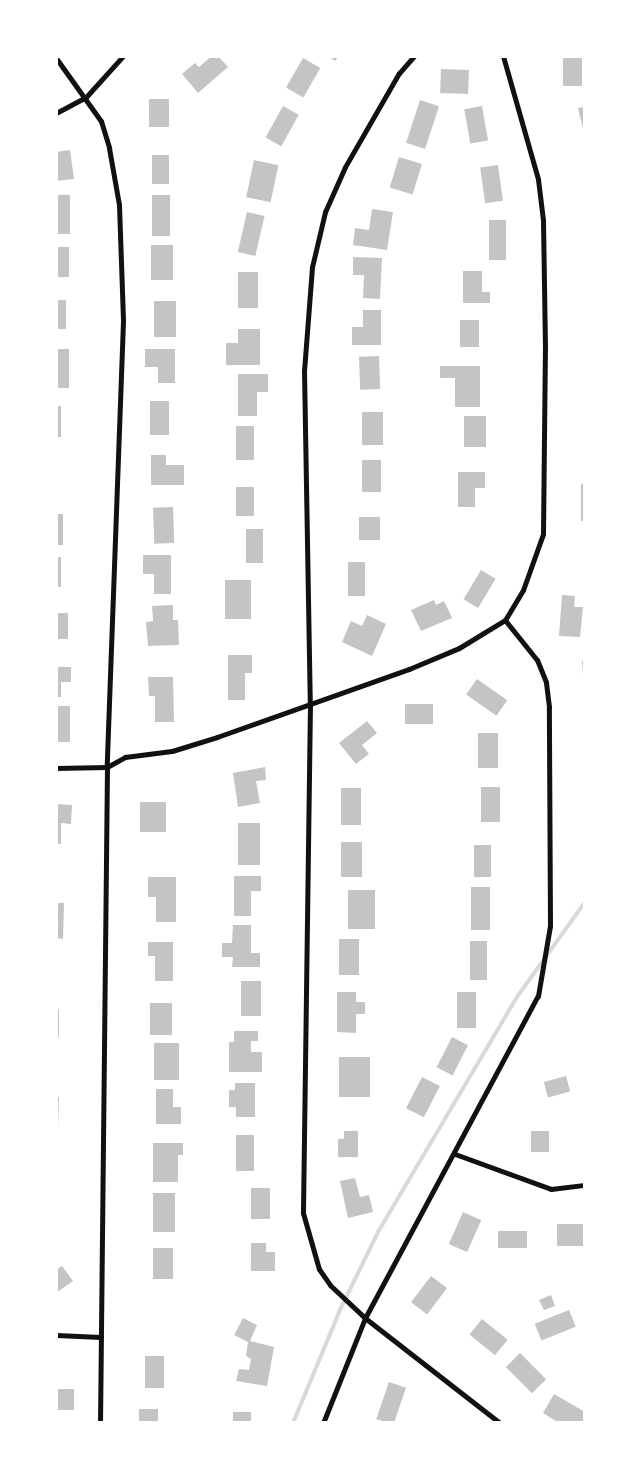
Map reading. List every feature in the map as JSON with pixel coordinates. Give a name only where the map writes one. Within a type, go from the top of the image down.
[{"type":"street","points":[[56,113],[86,97],[123,56]]},
{"type":"street","points":[[414,56],[399,73],[345,167],[324,212],[312,267],[304,370],[310,703],[303,1213],[320,1269],[330,1285],[365,1318],[500,1423]]},
{"type":"street","points":[[56,768],[107,767],[125,756],[172,751],[217,737],[459,648],[504,620],[524,590],[543,534],[545,348],[543,220],[538,179],[503,56]]},
{"type":"street","points":[[56,58],[86,97],[101,121],[110,148],[119,204],[123,321],[107,767],[100,1423]]},
{"type":"street","points":[[323,1423],[365,1318],[455,1154],[538,996],[550,926],[548,707],[546,682],[537,660],[504,620]]},
{"type":"street","points":[[455,1154],[551,1189],[585,1185]]},
{"type":"street","points":[[56,1335],[101,1337]]},
{"type":"building","points":[[212,56],[218,56],[228,67],[198,93],[182,74],[195,63],[199,67]]},
{"type":"building","points":[[328,56],[339,56],[335,61]]},
{"type":"building","points":[[563,56],[582,56],[582,86],[563,86]]},
{"type":"building","points":[[303,58],[320,68],[303,97],[286,87]]},
{"type":"building","points":[[441,69],[469,70],[468,94],[440,93]]},
{"type":"building","points":[[149,99],[169,99],[169,127],[149,127]]},
{"type":"building","points":[[420,100],[439,106],[425,149],[406,143]]},
{"type":"building","points":[[283,106],[299,115],[281,146],[266,137]]},
{"type":"building","points":[[482,106],[488,140],[470,144],[464,109]]},
{"type":"building","points":[[585,107],[585,133],[584,133],[578,108]]},
{"type":"building","points":[[70,150],[74,179],[56,181],[56,152]]},
{"type":"building","points":[[152,155],[169,155],[169,184],[152,184]]},
{"type":"building","points":[[399,157],[422,164],[413,195],[390,188]]},
{"type":"building","points":[[254,160],[278,165],[271,202],[246,197]]},
{"type":"building","points":[[498,165],[503,201],[485,203],[480,168]]},
{"type":"building","points":[[56,195],[70,195],[70,234],[56,234]]},
{"type":"building","points":[[152,195],[170,195],[170,236],[152,236]]},
{"type":"building","points":[[372,209],[393,212],[387,250],[353,245],[355,228],[369,230]]},
{"type":"building","points":[[247,212],[265,216],[255,256],[238,252]]},
{"type":"building","points":[[489,220],[506,220],[506,260],[489,260]]},
{"type":"building","points":[[151,245],[173,245],[173,280],[151,280]]},
{"type":"building","points":[[56,247],[69,247],[69,277],[56,277]]},
{"type":"building","points":[[353,257],[382,258],[380,299],[363,298],[364,275],[353,275]]},
{"type":"building","points":[[463,271],[482,271],[482,292],[490,292],[490,303],[463,303]]},
{"type":"building","points":[[238,272],[258,272],[258,308],[238,308]]},
{"type":"building","points":[[56,300],[66,300],[66,329],[56,329]]},
{"type":"building","points":[[154,301],[176,301],[176,337],[154,337]]},
{"type":"building","points":[[363,310],[381,310],[381,345],[352,345],[352,327],[363,327]]},
{"type":"building","points":[[460,320],[479,320],[479,347],[460,347]]},
{"type":"building","points":[[238,329],[260,329],[260,365],[226,365],[226,343],[238,343]]},
{"type":"building","points":[[56,349],[69,349],[69,388],[56,388]]},
{"type":"building","points":[[145,349],[175,349],[175,383],[158,383],[158,367],[145,367]]},
{"type":"building","points":[[379,356],[380,389],[360,390],[359,357]]},
{"type":"building","points":[[440,366],[480,366],[480,407],[455,407],[455,378],[440,378]]},
{"type":"building","points":[[238,374],[268,374],[268,392],[257,392],[257,416],[238,416]]},
{"type":"building","points":[[150,401],[169,401],[169,435],[150,435]]},
{"type":"building","points":[[56,406],[61,406],[61,437],[56,437]]},
{"type":"building","points":[[362,412],[383,412],[383,445],[362,445]]},
{"type":"building","points":[[464,416],[486,416],[486,447],[464,447]]},
{"type":"building","points":[[236,426],[254,426],[254,460],[236,460]]},
{"type":"building","points":[[151,455],[166,455],[166,465],[184,465],[184,485],[151,485]]},
{"type":"building","points":[[362,460],[381,460],[381,492],[362,492]]},
{"type":"building","points":[[458,472],[485,472],[485,488],[475,488],[475,507],[458,507]]},
{"type":"building","points":[[581,484],[585,484],[585,521],[581,521]]},
{"type":"building","points":[[236,487],[254,487],[254,516],[236,516]]},
{"type":"building","points":[[173,507],[174,543],[154,544],[153,508]]},
{"type":"building","points":[[56,514],[63,514],[63,545],[56,545]]},
{"type":"building","points":[[359,517],[380,517],[380,540],[359,540]]},
{"type":"building","points":[[246,529],[263,529],[263,563],[246,563]]},
{"type":"building","points":[[143,555],[171,555],[171,594],[154,594],[154,574],[143,574]]},
{"type":"building","points":[[56,557],[61,557],[61,587],[56,587]]},
{"type":"building","points":[[348,562],[365,562],[365,596],[348,596]]},
{"type":"building","points":[[481,570],[496,579],[478,608],[463,599]]},
{"type":"building","points":[[225,580],[251,580],[251,619],[225,619]]},
{"type":"building","points":[[562,595],[575,596],[574,607],[583,607],[580,637],[559,636]]},
{"type":"building","points":[[434,600],[436,605],[444,601],[452,618],[421,631],[411,610]]},
{"type":"building","points":[[173,605],[173,620],[178,620],[179,645],[148,646],[146,622],[153,621],[152,606]]},
{"type":"building","points":[[56,613],[68,613],[68,639],[56,639]]},
{"type":"building","points":[[367,615],[386,624],[372,656],[342,642],[351,621],[362,626]]},
{"type":"building","points":[[228,655],[252,655],[252,673],[245,673],[245,700],[228,700]]},
{"type":"building","points":[[582,661],[585,661],[585,675],[583,675]]},
{"type":"building","points":[[56,667],[71,667],[71,682],[61,682],[61,697],[56,697]]},
{"type":"building","points":[[148,677],[173,677],[174,722],[155,722],[155,696],[149,696]]},
{"type":"building","points":[[477,679],[507,700],[496,716],[466,695]]},
{"type":"building","points":[[405,704],[433,704],[433,724],[405,724]]},
{"type":"building","points":[[56,706],[70,706],[70,742],[56,742]]},
{"type":"building","points":[[367,721],[377,733],[362,745],[369,754],[356,764],[339,743]]},
{"type":"building","points":[[478,733],[498,733],[498,768],[478,768]]},
{"type":"building","points":[[265,767],[266,780],[256,781],[260,803],[238,807],[233,773]]},
{"type":"building","points":[[481,787],[500,787],[500,822],[481,822]]},
{"type":"building","points":[[341,788],[361,788],[361,825],[341,825]]},
{"type":"building","points":[[140,802],[166,802],[166,832],[140,832]]},
{"type":"building","points":[[56,804],[72,805],[71,824],[61,823],[61,844],[56,844]]},
{"type":"building","points":[[238,823],[260,823],[260,865],[238,865]]},
{"type":"building","points":[[341,842],[362,842],[362,877],[341,877]]},
{"type":"building","points":[[474,845],[491,845],[491,877],[474,877]]},
{"type":"building","points":[[234,876],[261,876],[261,891],[251,891],[251,916],[234,916]]},
{"type":"building","points":[[148,877],[176,877],[176,922],[156,922],[156,897],[148,897]]},
{"type":"building","points":[[471,887],[490,887],[490,930],[471,930]]},
{"type":"building","points":[[348,890],[375,890],[375,929],[348,929]]},
{"type":"building","points":[[56,903],[64,903],[63,939],[56,938]]},
{"type":"building","points":[[233,925],[251,925],[251,953],[260,953],[260,967],[232,967],[233,957],[222,957],[222,943],[232,943]]},
{"type":"building","points":[[339,939],[359,939],[359,975],[339,975]]},
{"type":"building","points":[[470,941],[487,941],[487,980],[470,980]]},
{"type":"building","points":[[148,942],[173,942],[173,981],[155,981],[155,956],[148,956]]},
{"type":"building","points":[[241,981],[261,981],[261,1016],[241,1016]]},
{"type":"building","points":[[337,992],[356,992],[356,1002],[365,1002],[365,1014],[356,1014],[356,1033],[337,1032]]},
{"type":"building","points":[[457,992],[476,992],[476,1028],[457,1028]]},
{"type":"building","points":[[150,1003],[172,1003],[172,1035],[150,1035]]},
{"type":"building","points":[[56,1009],[59,1009],[59,1037],[56,1037]]},
{"type":"building","points":[[234,1031],[258,1031],[258,1041],[251,1041],[251,1052],[262,1052],[262,1072],[229,1072],[229,1042],[234,1042]]},
{"type":"building","points":[[452,1037],[468,1045],[453,1075],[437,1067]]},
{"type":"building","points":[[154,1043],[179,1043],[179,1080],[154,1080]]},
{"type":"building","points":[[339,1057],[370,1057],[370,1097],[339,1097]]},
{"type":"building","points":[[566,1076],[570,1091],[548,1097],[544,1082]]},
{"type":"building","points":[[422,1077],[440,1086],[424,1117],[406,1108]]},
{"type":"building","points":[[235,1083],[255,1083],[255,1117],[236,1117],[236,1107],[229,1107],[229,1090],[235,1090]]},
{"type":"building","points":[[156,1089],[173,1089],[173,1107],[181,1107],[181,1124],[156,1124]]},
{"type":"building","points":[[56,1097],[59,1097],[58,1130],[56,1130]]},
{"type":"building","points":[[344,1131],[358,1131],[358,1157],[338,1157],[338,1139],[344,1139]]},
{"type":"building","points":[[531,1131],[549,1131],[549,1152],[531,1152]]},
{"type":"building","points":[[236,1135],[254,1135],[254,1171],[236,1171]]},
{"type":"building","points":[[153,1143],[183,1143],[183,1155],[178,1155],[178,1182],[153,1182]]},
{"type":"building","points":[[355,1178],[360,1197],[369,1195],[373,1212],[348,1218],[340,1181]]},
{"type":"building","points":[[251,1188],[270,1188],[270,1219],[251,1219]]},
{"type":"building","points":[[153,1193],[175,1193],[175,1232],[153,1232]]},
{"type":"building","points":[[463,1212],[481,1220],[467,1252],[449,1244]]},
{"type":"building","points":[[557,1224],[584,1224],[584,1246],[557,1246]]},
{"type":"building","points":[[498,1231],[527,1231],[527,1248],[498,1248]]},
{"type":"building","points":[[251,1243],[266,1243],[266,1252],[275,1252],[275,1271],[251,1271]]},
{"type":"building","points":[[153,1248],[173,1248],[173,1279],[153,1279]]},
{"type":"building","points":[[62,1266],[73,1281],[56,1293],[56,1270]]},
{"type":"building","points":[[431,1276],[447,1288],[427,1314],[411,1302]]},
{"type":"building","points":[[551,1295],[555,1306],[544,1310],[539,1300]]},
{"type":"building","points":[[569,1310],[576,1327],[541,1341],[535,1324]]},
{"type":"building","points":[[243,1318],[257,1325],[250,1341],[274,1347],[267,1386],[236,1381],[239,1369],[249,1370],[251,1359],[246,1356],[248,1342],[234,1335]]},
{"type":"building","points":[[482,1319],[508,1340],[495,1355],[469,1335]]},
{"type":"building","points":[[520,1353],[546,1379],[532,1393],[506,1367]]},
{"type":"building","points":[[145,1356],[164,1356],[164,1388],[145,1388]]},
{"type":"building","points":[[389,1382],[406,1388],[394,1423],[376,1419]]},
{"type":"building","points":[[56,1389],[74,1389],[74,1410],[56,1410]]},
{"type":"building","points":[[554,1394],[585,1412],[585,1423],[559,1423],[543,1413]]},
{"type":"building","points":[[139,1409],[158,1409],[158,1423],[139,1423]]},
{"type":"building","points":[[233,1412],[251,1412],[251,1423],[233,1423]]},
{"type":"waterway","points":[[293,1423],[340,1310],[378,1232],[517,997],[585,902]]}]
